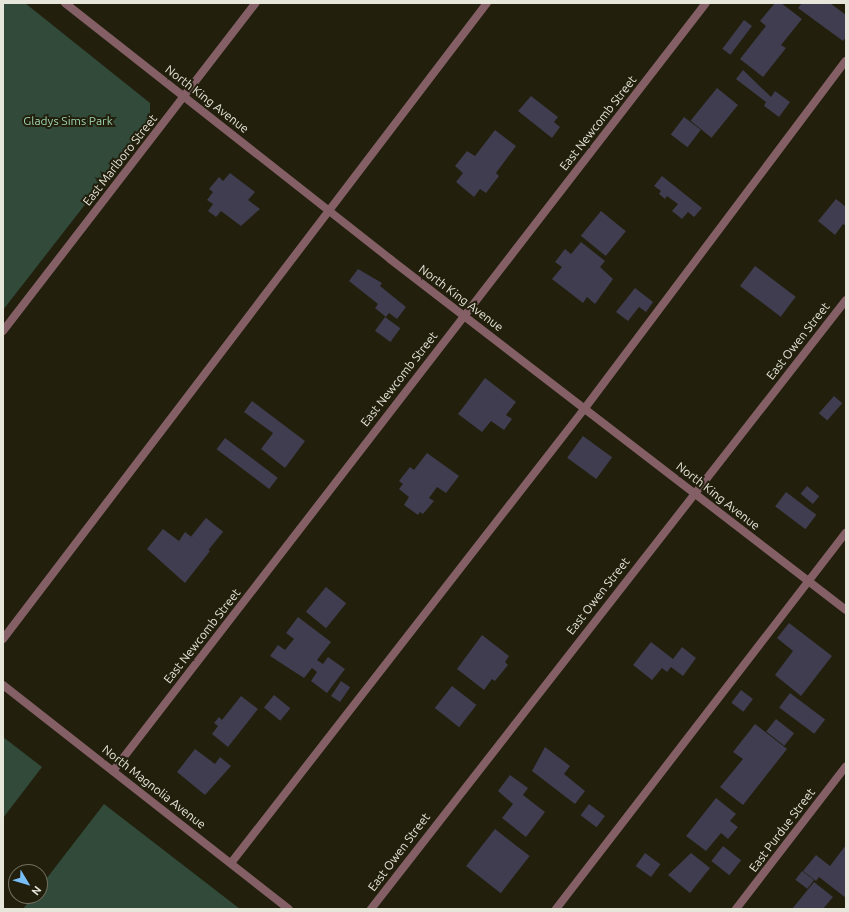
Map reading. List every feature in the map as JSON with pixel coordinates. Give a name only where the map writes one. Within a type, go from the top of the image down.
[{"type":"street","name":"North King Avenue","points":[[65,3],[327,209],[846,610]]},
{"type":"street","name":"East Marlboro Street","points":[[3,330],[256,3]]},
{"type":"street","points":[[3,639],[327,209],[487,3]]},
{"type":"street","name":"East Newcomb Street","points":[[113,771],[706,3]]},
{"type":"street","points":[[231,863],[585,408],[846,61]]},
{"type":"street","name":"East Owen Street","points":[[372,909],[694,493],[846,300]]},
{"type":"street","points":[[556,909],[846,533]]},
{"type":"street","name":"North Magnolia Avenue","points":[[3,684],[289,909]]},
{"type":"street","name":"East Purdue Street","points":[[736,909],[846,766]]},
{"type":"green space","name":"Gladys Sims Park","points":[[3,3],[25,3],[150,103],[150,121],[3,310]]},
{"type":"green space","points":[[3,737],[42,767],[3,818]]},
{"type":"green space","points":[[104,804],[240,909],[23,909],[27,904],[48,904],[48,877]]},
{"type":"building","points":[[775,3],[781,3],[802,19],[781,45],[786,48],[763,77],[740,59],[766,26],[760,21]]},
{"type":"building","points":[[802,3],[830,3],[846,15],[846,37],[843,41],[798,8]]},
{"type":"building","points":[[744,20],[752,26],[730,55],[722,49]]},
{"type":"building","points":[[743,70],[771,97],[775,91],[790,102],[779,117],[764,106],[766,102],[736,79]]},
{"type":"building","points":[[717,88],[738,105],[712,138],[691,121]]},
{"type":"building","points":[[531,96],[558,117],[554,122],[560,127],[552,138],[518,111]]},
{"type":"building","points":[[684,117],[701,130],[688,147],[671,135]]},
{"type":"building","points":[[495,130],[516,146],[496,173],[499,176],[486,193],[480,189],[474,197],[456,182],[463,173],[455,166],[467,151],[475,156]]},
{"type":"building","points":[[230,173],[255,192],[248,200],[260,209],[241,226],[221,211],[216,217],[208,211],[213,204],[207,200],[213,192],[209,189],[219,177],[223,181]]},
{"type":"building","points":[[662,176],[702,208],[694,217],[688,212],[682,219],[672,211],[678,204],[667,196],[665,199],[659,194],[661,191],[654,186]]},
{"type":"building","points":[[836,199],[846,207],[846,226],[843,224],[835,235],[818,221]]},
{"type":"building","points":[[601,211],[626,231],[606,256],[581,236]]},
{"type":"building","points":[[581,242],[605,261],[600,267],[613,279],[595,304],[587,297],[583,303],[552,279],[562,267],[555,262],[565,249],[571,254]]},
{"type":"building","points":[[755,266],[796,297],[781,317],[740,286]]},
{"type":"building","points":[[358,269],[382,283],[380,286],[406,307],[397,319],[389,313],[386,317],[375,308],[378,304],[349,281]]},
{"type":"building","points":[[635,288],[653,302],[646,312],[639,307],[628,321],[616,312]]},
{"type":"building","points":[[385,317],[400,328],[390,342],[375,331]]},
{"type":"building","points":[[485,378],[516,402],[506,415],[512,419],[504,430],[491,421],[482,432],[458,414]]},
{"type":"building","points":[[834,396],[842,403],[827,421],[819,413]]},
{"type":"building","points":[[252,401],[305,441],[285,468],[261,449],[273,433],[244,412]]},
{"type":"building","points":[[583,436],[612,457],[596,479],[567,458]]},
{"type":"building","points":[[225,438],[278,478],[269,489],[217,449]]},
{"type":"building","points":[[427,453],[459,476],[446,493],[437,487],[429,498],[434,501],[423,514],[420,512],[418,515],[404,505],[409,497],[399,489],[403,484],[399,481],[410,467],[414,470]]},
{"type":"building","points":[[807,486],[819,496],[813,504],[801,494]]},
{"type":"building","points":[[786,492],[816,515],[806,529],[775,506]]},
{"type":"building","points":[[206,518],[223,532],[208,550],[191,537]]},
{"type":"building","points":[[163,529],[179,541],[185,532],[210,551],[185,583],[147,549]]},
{"type":"building","points":[[326,587],[346,603],[326,628],[306,612]]},
{"type":"building","points":[[298,617],[331,642],[317,660],[323,664],[328,657],[345,669],[327,693],[311,681],[317,672],[312,668],[304,678],[270,656],[278,645],[285,650],[294,639],[286,633]]},
{"type":"building","points":[[789,623],[832,656],[801,696],[775,675],[793,651],[777,638]]},
{"type":"building","points":[[482,635],[509,656],[505,662],[508,665],[495,681],[492,679],[484,690],[457,669]]},
{"type":"building","points":[[651,642],[673,659],[682,647],[696,658],[683,676],[671,667],[667,672],[662,668],[652,680],[633,665]]},
{"type":"building","points":[[341,681],[350,687],[340,702],[331,696]]},
{"type":"building","points":[[452,686],[476,705],[459,727],[435,708]]},
{"type":"building","points":[[741,690],[753,699],[743,712],[731,703]]},
{"type":"building","points":[[790,693],[825,719],[814,734],[779,707]]},
{"type":"building","points":[[274,695],[290,708],[280,721],[264,707]]},
{"type":"building","points":[[241,696],[258,709],[228,747],[212,734],[218,726],[214,723],[219,717],[222,720]]},
{"type":"building","points":[[776,719],[794,733],[784,746],[766,732]]},
{"type":"building","points":[[755,724],[787,749],[743,805],[720,787],[743,759],[733,752]]},
{"type":"building","points":[[545,747],[570,766],[564,774],[585,791],[575,804],[532,771]]},
{"type":"building","points":[[195,749],[215,764],[220,757],[231,766],[205,795],[177,772]]},
{"type":"building","points":[[510,775],[528,788],[523,795],[545,812],[526,837],[502,818],[513,804],[498,791]]},
{"type":"building","points":[[716,798],[736,814],[730,821],[738,827],[728,839],[721,833],[706,851],[686,836]]},
{"type":"building","points":[[589,804],[605,816],[597,827],[581,815]]},
{"type":"building","points":[[495,829],[530,856],[501,893],[466,866]]},
{"type":"building","points":[[846,845],[846,898],[819,877],[816,881],[803,871],[816,855],[830,866]]},
{"type":"building","points":[[723,846],[741,860],[729,875],[711,861]]},
{"type":"building","points":[[645,853],[660,864],[651,877],[636,866]]},
{"type":"building","points":[[691,853],[710,868],[690,893],[668,875]]},
{"type":"building","points":[[802,871],[814,880],[807,889],[795,880]]},
{"type":"building","points":[[814,882],[833,897],[823,909],[792,909]]}]
